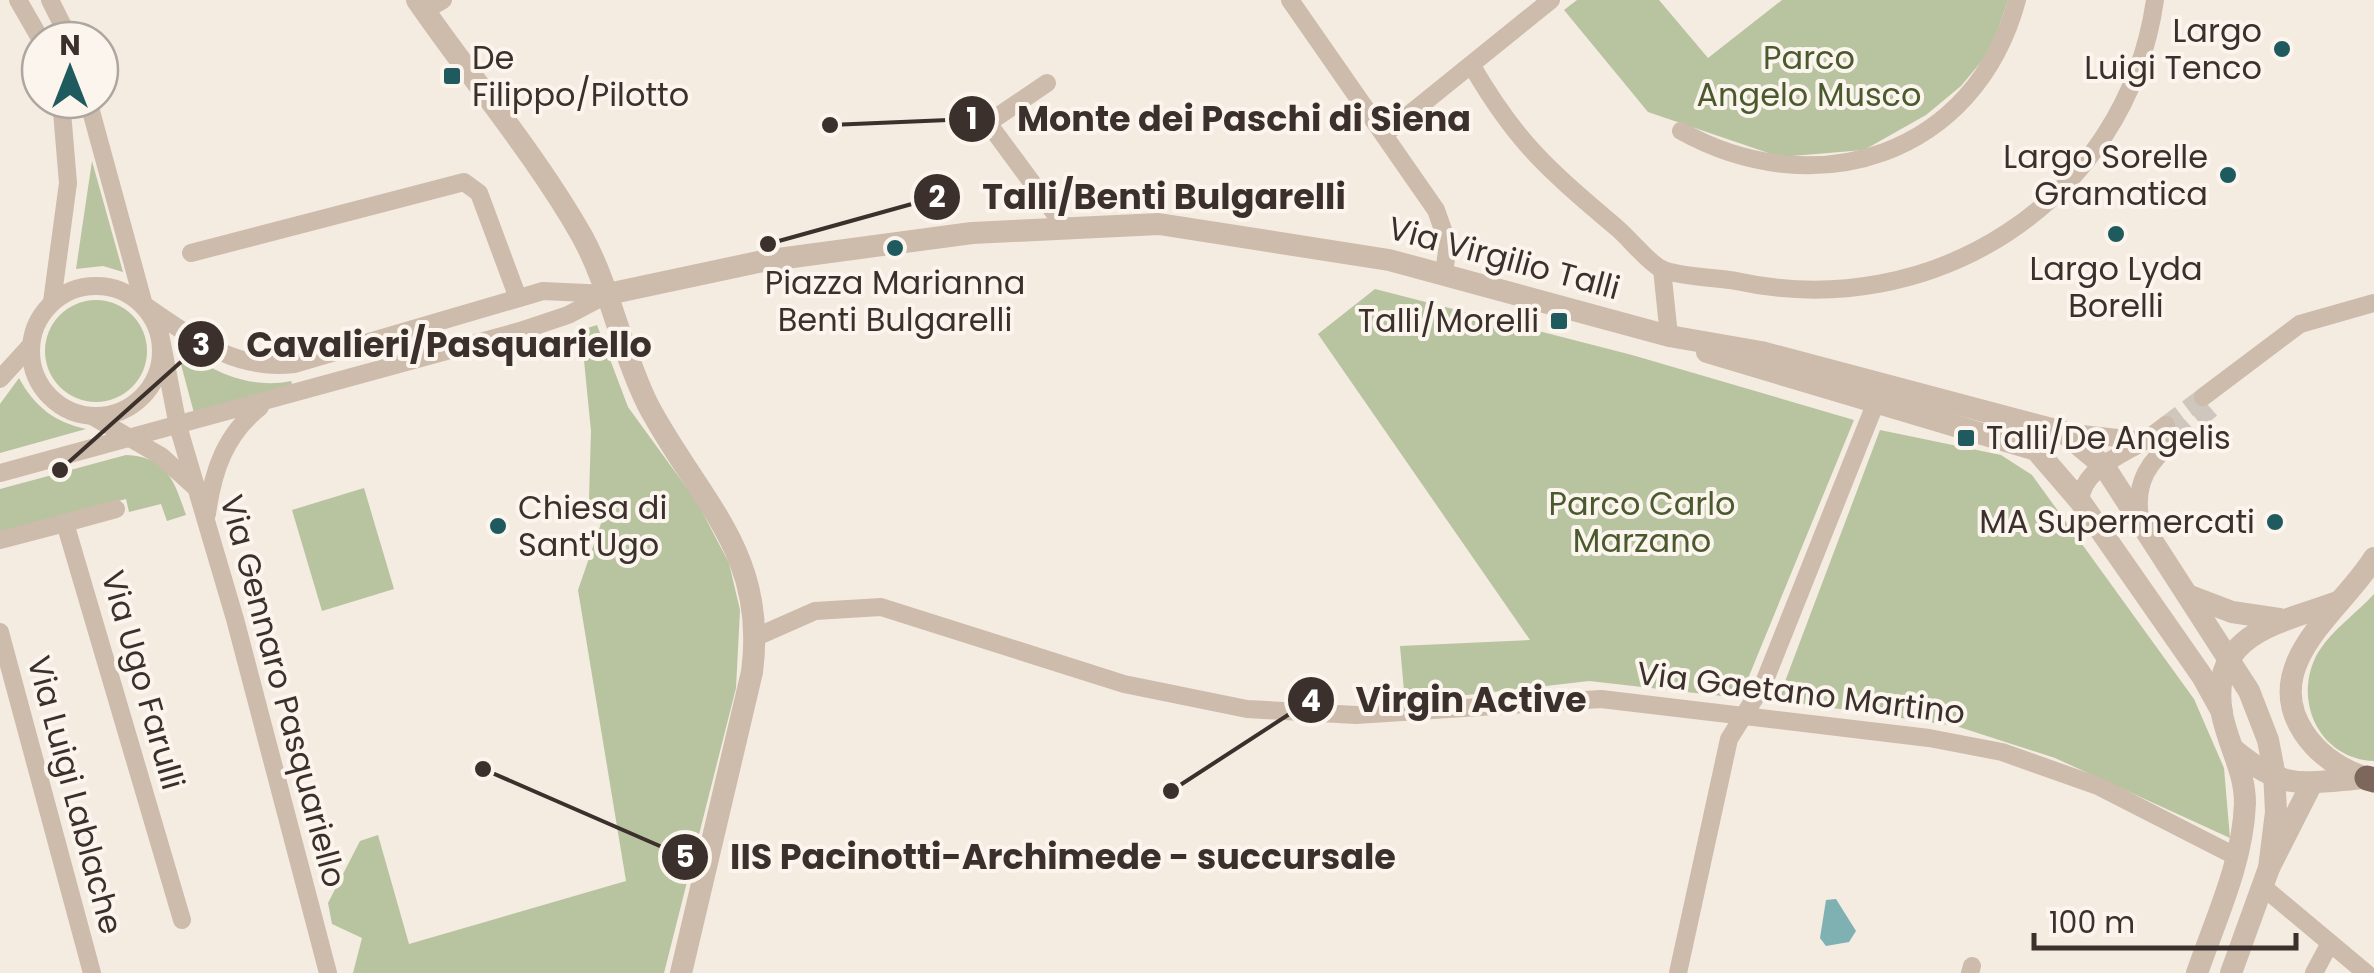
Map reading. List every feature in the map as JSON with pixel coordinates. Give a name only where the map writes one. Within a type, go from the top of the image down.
[{"type":"street","points":[[1290,0],[1440,216],[1448,244],[1444,274]]},
{"type":"street","points":[[1385,134],[1551,0]]},
{"type":"street","points":[[1681,130],[1730,154],[1772,165],[1825,166],[1888,151],[1933,126],[1974,88],[2004,40],[2017,0]]},
{"type":"street","points":[[1472,66],[1513,132],[1538,162],[1662,270],[1794,290],[1853,290],[1915,277],[1968,257],[2037,211],[2082,166],[2130,85],[2155,0]]},
{"type":"street","points":[[428,4],[575,225],[608,294],[650,407],[734,541],[746,576],[756,637],[738,741],[681,973]]},
{"type":"street","points":[[1046,83],[988,123],[1064,226]]},
{"type":"street","points":[[52,302],[68,183],[63,120]]},
{"type":"street","points":[[92,416],[128,408],[147,392],[162,358],[160,334],[144,306],[93,120]]},
{"type":"street","points":[[191,252],[464,182],[479,193],[518,298]]},
{"type":"street","name":"Via Virgilio Talli","points":[[608,294],[808,254],[983,231],[1147,224],[1222,231],[1346,251],[1444,274],[1669,336],[1761,352],[2063,432],[2104,466],[2231,658],[2264,727],[2275,779],[2265,877]]},
{"type":"street","points":[[1662,270],[1669,336]]},
{"type":"street","points":[[0,379],[31,344],[38,322],[52,302],[74,289],[98,285],[123,291],[223,355],[282,366],[518,298],[563,289],[608,294]]},
{"type":"street","points":[[0,474],[550,322],[608,294]]},
{"type":"street","points":[[2207,403],[2267,346],[2300,324],[2374,303]]},
{"type":"street","name":"Via Gennaro Pasquariello","points":[[160,334],[178,426],[235,619],[328,973]]},
{"type":"street","name":"Via Virgilio Talli","points":[[1669,336],[1740,364],[2026,444],[2050,462],[2080,501],[2202,676],[2222,712]]},
{"type":"street","points":[[31,344],[34,370],[46,393],[67,409],[92,416],[172,464],[196,490]]},
{"type":"street","points":[[206,520],[222,452],[239,426],[267,401]]},
{"type":"street","points":[[1676,973],[1729,739],[1763,685],[1876,402]]},
{"type":"street","points":[[2080,501],[2083,484],[2104,466],[2145,441],[2172,431],[2142,478],[2138,504],[2143,528]]},
{"type":"street","points":[[2063,432],[2145,441]]},
{"type":"street","points":[[0,540],[116,509]]},
{"type":"street","name":"Via Ugo Farulli","points":[[65,523],[182,920]]},
{"type":"street","points":[[2372,779],[2319,751],[2301,728],[2292,703],[2292,678],[2298,658],[2374,558]]},
{"type":"street","points":[[2188,595],[2244,615],[2293,618]]},
{"type":"street","points":[[2196,973],[2236,857],[2244,798],[2222,712],[2231,658],[2251,633],[2340,601]]},
{"type":"street","name":"Via Gaetano Martino","points":[[756,637],[815,611],[862,606],[922,618],[1124,684],[1247,709],[1356,716],[1601,699],[1912,736],[2002,752],[2098,786],[2236,857]]},
{"type":"street","name":"Via Luigi Lablache","points":[[0,632],[92,973]]},
{"type":"street","points":[[2234,750],[2275,779],[2372,779]]},
{"type":"street","points":[[2231,973],[2265,877],[2312,782]]},
{"type":"street","points":[[2265,877],[2330,943],[2366,973]]},
{"type":"street","points":[[2314,973],[2330,943]]},
{"type":"green space","name":"Parco Angelo Musco","points":[[1577,0],[1659,0],[1708,58],[1782,0],[2008,0],[1991,50],[1961,86],[1926,115],[1864,150],[1780,157],[1648,112],[1564,10]]},
{"type":"green space","points":[[92,161],[123,272],[103,266],[76,269]]},
{"type":"green space","name":"Parco Carlo Marzano","points":[[1375,289],[1632,355],[1854,420],[1740,698],[1589,681],[1405,702],[1400,646],[1530,640],[1318,334]]},
{"type":"green space","points":[[96,300],[115,304],[132,315],[143,332],[147,351],[143,370],[132,387],[115,398],[96,402],[77,398],[60,387],[49,370],[45,351],[49,332],[60,315],[77,304]]},
{"type":"green space","points":[[597,325],[628,407],[697,502],[729,563],[740,610],[736,688],[664,973],[353,973],[362,938],[332,924],[328,903],[360,841],[378,835],[409,944],[626,881],[578,590],[606,509],[589,499],[591,431],[581,330]]},
{"type":"green space","points":[[175,342],[228,375],[259,383],[291,381],[293,386],[194,413]]},
{"type":"green space","points":[[19,378],[46,411],[86,429],[0,453],[0,404]]},
{"type":"green space","name":"Parco Carlo Marzano","points":[[1880,430],[2001,455],[2032,475],[2194,699],[2224,768],[2230,838],[2055,758],[1956,726],[1778,700]]},
{"type":"green space","points":[[126,455],[151,460],[167,473],[186,515],[167,521],[161,504],[129,512],[126,499],[0,532],[0,489]]},
{"type":"green space","points":[[364,488],[394,589],[322,611],[292,510]]},
{"type":"green space","points":[[2374,594],[2374,761],[2354,758],[2325,737],[2315,723],[2308,687],[2319,651]]},
{"type":"water","points":[[1836,899],[1856,931],[1849,942],[1826,946],[1820,938],[1826,900]]},
{"type":"tunnel","points":[[2166,425],[2203,397]]},
{"type":"tunnel","points":[[2177,438],[2212,408]]},
{"type":"place","name":"Largo Luigi Tenco","points":[[2282,49]]},
{"type":"place","name":"De Filippo/Pilotto","points":[[452,76]]},
{"type":"place","name":"Monte dei Paschi di Siena","points":[[830,125]]},
{"type":"place","name":"Largo Sorelle Gramatica","points":[[2228,175]]},
{"type":"place","name":"Largo Lyda Borelli","points":[[2116,234]]},
{"type":"place","name":"Talli/Benti Bulgarelli","points":[[768,244]]},
{"type":"place","name":"Piazza Marianna Benti Bulgarelli","points":[[895,248]]},
{"type":"place","name":"Talli/Morelli","points":[[1559,321]]},
{"type":"place","name":"Talli/De Angelis","points":[[1966,438]]},
{"type":"place","name":"Cavalieri/Pasquariello","points":[[60,470]]},
{"type":"place","name":"MA Supermercati","points":[[2275,522]]},
{"type":"place","name":"Chiesa di Sant'Ugo","points":[[498,526]]},
{"type":"place","name":"IIS Pacinotti-Archimede - succursale","points":[[483,769]]},
{"type":"place","name":"Virgin Active","points":[[1171,791]]}]
